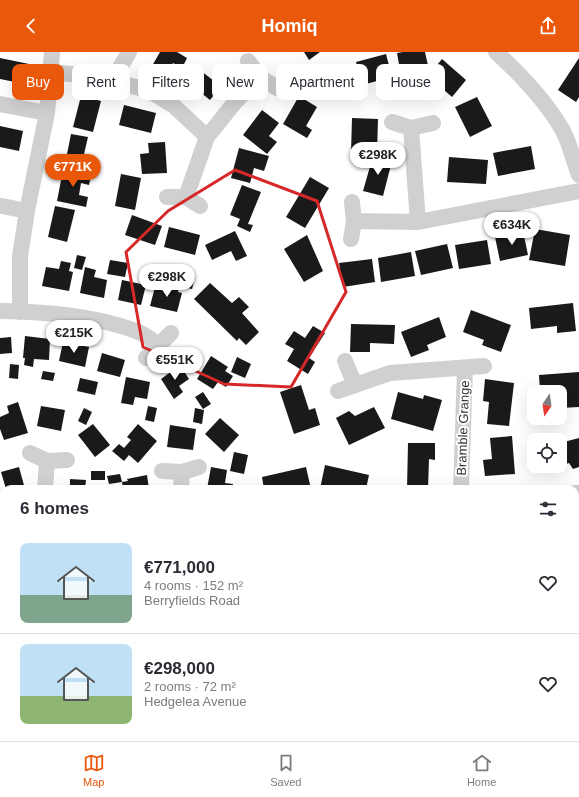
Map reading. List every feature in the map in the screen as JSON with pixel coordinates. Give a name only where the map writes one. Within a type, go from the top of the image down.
[{"type":"street","points":[[51,64],[52,52]]},
{"type":"street","points":[[122,64],[129,52]]},
{"type":"street","points":[[496,52],[513,67],[539,96],[563,130],[579,175]]},
{"type":"street","points":[[130,85],[148,90],[174,106],[207,137]]},
{"type":"street","points":[[20,312],[20,256],[48,100]]},
{"type":"street","points":[[186,197],[207,137],[237,100]]},
{"type":"street","points":[[0,104],[47,113]]},
{"type":"street","points":[[392,122],[411,128],[433,122]]},
{"type":"street","points":[[411,128],[418,222]]},
{"type":"street","points":[[354,221],[418,222],[579,191]]},
{"type":"street","points":[[167,197],[186,197],[200,206]]},
{"type":"street","points":[[351,238],[354,221],[352,202]]},
{"type":"street","points":[[2,206],[27,211]]},
{"type":"street","points":[[0,311],[97,319],[137,331],[159,345]]},
{"type":"street","points":[[146,358],[171,333]]},
{"type":"street","points":[[345,361],[355,384]]},
{"type":"street","points":[[338,391],[390,372],[484,366]]},
{"type":"street","name":"Bramble Grange","points":[[461,485],[465,368]]},
{"type":"street","points":[[30,453],[47,461],[67,460]]},
{"type":"street","points":[[45,485],[47,461]]},
{"type":"street","points":[[162,471],[182,472],[199,467]]},
{"type":"street","points":[[181,485],[182,472]]},
{"type":"highlighted area","points":[[235,170],[317,201],[346,292],[291,387],[224,384],[143,347],[126,252],[168,211]]},
{"type":"building","points":[[160,52],[177,52],[187,58],[184,64],[153,64]]},
{"type":"building","points":[[304,52],[320,52],[309,60]]},
{"type":"building","points":[[425,52],[428,64],[399,64],[397,53]]},
{"type":"building","points":[[386,54],[389,64],[376,64],[376,81],[368,83],[368,64],[357,64],[356,62]]},
{"type":"building","points":[[0,58],[29,64],[12,64],[12,81],[0,79]]},
{"type":"building","points":[[579,58],[579,97],[576,102],[558,90]]},
{"type":"building","points":[[442,59],[466,80],[452,97],[445,91],[445,64],[438,64]]},
{"type":"building","points":[[204,73],[212,79],[212,97],[210,100],[204,95]]},
{"type":"building","points":[[477,97],[492,126],[470,137],[455,107]]},
{"type":"building","points":[[80,100],[101,101],[93,132],[73,127]]},
{"type":"building","points":[[297,100],[306,100],[317,107],[306,126],[312,130],[307,138],[283,124]]},
{"type":"building","points":[[124,105],[156,113],[151,133],[119,125]]},
{"type":"building","points":[[262,110],[279,123],[269,136],[277,142],[267,154],[243,135]]},
{"type":"building","points":[[352,118],[378,119],[377,154],[351,153]]},
{"type":"building","points":[[0,126],[23,131],[19,151],[0,147]]},
{"type":"building","points":[[71,134],[88,137],[81,167],[65,164]]},
{"type":"building","points":[[165,142],[167,173],[142,174],[140,154],[149,153],[148,143]]},
{"type":"building","points":[[531,146],[535,169],[498,176],[493,153]]},
{"type":"building","points":[[239,148],[269,156],[264,171],[254,168],[250,183],[231,178]]},
{"type":"building","points":[[373,156],[392,161],[383,196],[363,191]]},
{"type":"building","points":[[449,157],[488,160],[486,184],[447,182]]},
{"type":"building","points":[[63,170],[91,175],[89,185],[81,183],[79,195],[88,197],[86,207],[57,201]]},
{"type":"building","points":[[121,174],[141,178],[135,210],[115,206]]},
{"type":"building","points":[[310,177],[329,188],[305,228],[286,217]]},
{"type":"building","points":[[242,185],[261,192],[248,224],[253,225],[250,232],[237,226],[240,219],[230,215]]},
{"type":"building","points":[[55,206],[75,210],[67,242],[48,237]]},
{"type":"building","points":[[132,215],[162,226],[155,245],[125,235]]},
{"type":"building","points":[[169,227],[200,235],[195,255],[164,247]]},
{"type":"building","points":[[535,229],[570,235],[565,266],[529,260]]},
{"type":"building","points":[[235,231],[247,256],[236,261],[231,251],[212,260],[205,245]]},
{"type":"building","points":[[523,231],[528,255],[500,261],[495,237]]},
{"type":"building","points":[[307,235],[323,271],[304,282],[284,249]]},
{"type":"building","points":[[487,240],[491,264],[459,269],[455,245]]},
{"type":"building","points":[[447,244],[453,268],[421,275],[415,251]]},
{"type":"building","points":[[411,252],[415,276],[381,282],[378,258]]},
{"type":"building","points":[[77,255],[86,257],[82,270],[74,268]]},
{"type":"building","points":[[372,259],[375,282],[343,287],[339,263]]},
{"type":"building","points":[[110,260],[128,263],[125,277],[107,274]]},
{"type":"building","points":[[61,261],[71,263],[69,271],[73,272],[69,291],[42,286],[46,267],[59,269]]},
{"type":"building","points":[[85,267],[96,270],[94,277],[107,280],[104,298],[80,293]]},
{"type":"building","points":[[186,275],[195,277],[192,289],[183,287]]},
{"type":"building","points":[[122,280],[146,285],[141,305],[118,300]]},
{"type":"building","points":[[170,283],[179,285],[178,292],[182,293],[177,312],[150,306],[155,287],[168,290]]},
{"type":"building","points":[[210,283],[232,303],[239,297],[249,307],[242,313],[259,332],[246,345],[239,338],[237,341],[194,299]]},
{"type":"building","points":[[573,303],[576,331],[557,333],[557,326],[531,329],[529,308]]},
{"type":"building","points":[[471,310],[511,325],[501,352],[482,345],[484,340],[463,332]]},
{"type":"building","points":[[439,317],[446,337],[427,345],[429,350],[411,357],[401,332]]},
{"type":"building","points":[[351,324],[395,325],[394,344],[370,343],[370,352],[350,352]]},
{"type":"building","points":[[313,326],[325,333],[309,358],[315,362],[308,374],[287,361],[294,349],[285,344],[294,331],[305,338]]},
{"type":"building","points":[[25,336],[50,339],[49,360],[34,359],[33,367],[24,365],[25,358],[23,358]]},
{"type":"building","points":[[11,337],[12,353],[0,354],[0,338]]},
{"type":"building","points":[[63,342],[89,347],[85,367],[59,361]]},
{"type":"building","points":[[102,353],[125,360],[120,377],[97,371]]},
{"type":"building","points":[[211,356],[228,367],[225,371],[233,376],[226,387],[218,382],[213,389],[197,379]]},
{"type":"building","points":[[237,357],[251,364],[245,378],[231,372]]},
{"type":"building","points":[[10,364],[19,365],[18,379],[9,378]]},
{"type":"building","points":[[180,365],[189,379],[179,386],[183,392],[174,399],[161,379]]},
{"type":"building","points":[[43,371],[55,373],[53,381],[41,379]]},
{"type":"building","points":[[579,372],[579,407],[567,408],[567,385],[540,385],[539,375]]},
{"type":"building","points":[[126,377],[150,382],[147,399],[135,397],[133,405],[121,403]]},
{"type":"building","points":[[80,378],[98,382],[95,395],[77,391]]},
{"type":"building","points":[[485,379],[514,383],[509,426],[487,424],[489,402],[483,401]]},
{"type":"building","points":[[301,385],[309,410],[315,408],[320,425],[294,434],[280,392]]},
{"type":"building","points":[[203,392],[211,404],[203,409],[195,397]]},
{"type":"building","points":[[398,392],[423,399],[424,395],[442,400],[433,431],[391,419]]},
{"type":"building","points":[[18,402],[28,433],[4,440],[0,429],[0,417],[9,413],[7,406]]},
{"type":"building","points":[[41,406],[65,410],[61,431],[37,426]]},
{"type":"building","points":[[148,406],[157,408],[154,422],[145,420]]},
{"type":"building","points":[[374,407],[385,428],[349,445],[336,418],[349,411],[355,416]]},
{"type":"building","points":[[84,408],[92,412],[86,425],[78,421]]},
{"type":"building","points":[[195,408],[204,410],[202,424],[193,422]]},
{"type":"building","points":[[220,418],[239,435],[224,452],[205,434]]},
{"type":"building","points":[[93,424],[110,445],[95,457],[78,435]]},
{"type":"building","points":[[138,424],[157,441],[138,463],[129,455],[124,461],[112,451],[119,444],[124,448],[131,440],[127,437]]},
{"type":"building","points":[[170,425],[196,429],[193,450],[167,447]]},
{"type":"building","points":[[512,436],[515,474],[485,476],[483,460],[492,459],[490,438]]},
{"type":"building","points":[[579,438],[579,467],[573,469],[569,463],[567,464],[567,441]]},
{"type":"building","points":[[408,443],[435,443],[435,460],[429,459],[428,485],[407,485]]},
{"type":"building","points":[[234,452],[248,455],[244,474],[230,471]]},
{"type":"building","points":[[325,465],[369,475],[367,485],[321,485]]},
{"type":"building","points":[[19,467],[24,485],[5,485],[1,472]]},
{"type":"building","points":[[211,467],[227,470],[225,483],[233,484],[233,485],[208,485]]},
{"type":"building","points":[[306,467],[310,485],[263,485],[262,477]]},
{"type":"building","points":[[91,471],[105,471],[105,480],[91,480]]},
{"type":"building","points":[[120,474],[122,482],[109,484],[107,476]]},
{"type":"building","points":[[147,475],[148,485],[122,485],[122,482],[128,481],[127,479]]},
{"type":"building","points":[[70,479],[86,480],[85,485],[70,485]]}]
